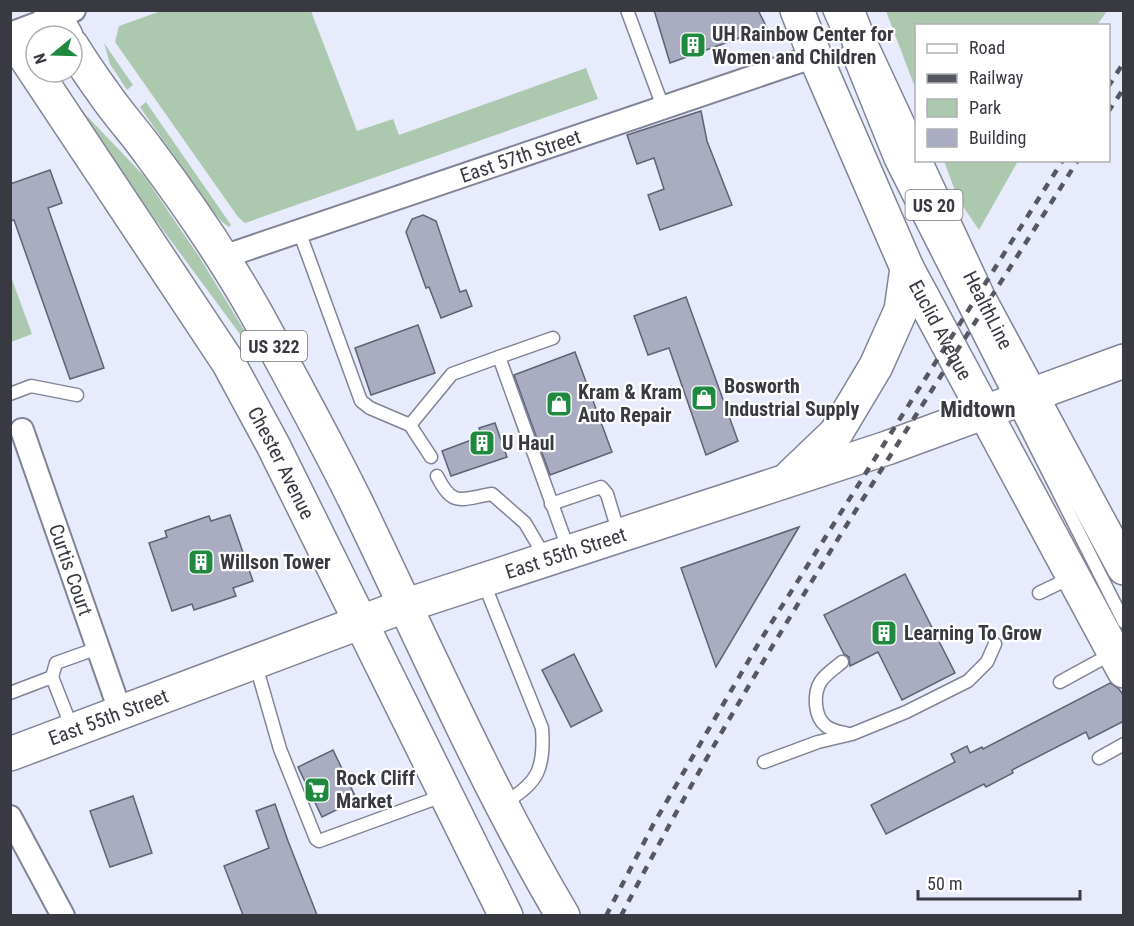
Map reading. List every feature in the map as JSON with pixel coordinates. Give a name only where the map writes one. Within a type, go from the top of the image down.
[{"type":"main road","name":"Euclid Avenue","points":[[797,10],[907,268],[1009,403],[1124,568]]},
{"type":"main road","name":"Euclid Avenue","points":[[848,10],[859,41],[969,279],[1009,403],[1073,576],[1120,649]]},
{"type":"main road","name":"Chester Avenue","points":[[10,37],[35,71],[228,362],[273,446],[506,915]]},
{"type":"main road","name":"US 322","points":[[84,64],[224,257],[312,416],[501,804],[563,915]]},
{"type":"main road","points":[[784,482],[836,433],[876,366],[901,310],[907,268]]},
{"type":"main road","name":"East 55th Street","points":[[10,754],[404,606],[887,448],[1124,361]]},
{"type":"street","points":[[10,37],[61,19]]},
{"type":"street","name":"East 57th Street","points":[[224,257],[815,56]]},
{"type":"street","name":"Curtis Court","points":[[22,430],[120,711]]},
{"type":"street","points":[[10,817],[63,915]]},
{"type":"lane","points":[[627,10],[663,107]]},
{"type":"lane","name":"HealthLine","points":[[830,10],[891,161],[1009,403],[1120,649]]},
{"type":"lane","points":[[299,231],[361,401],[370,408],[410,425],[431,457]]},
{"type":"lane","points":[[410,425],[452,375],[552,338]]},
{"type":"lane","points":[[499,357],[551,504],[557,555]]},
{"type":"lane","points":[[10,394],[31,386],[77,395]]},
{"type":"lane","points":[[437,476],[446,494],[456,499],[492,494],[557,555]]},
{"type":"lane","points":[[551,504],[601,487],[607,494],[620,536]]},
{"type":"lane","points":[[1039,593],[1073,576]]},
{"type":"lane","points":[[483,580],[542,728],[544,749],[539,773],[521,794],[501,804]]},
{"type":"lane","points":[[764,762],[818,742],[852,734],[906,712],[968,681],[987,662],[995,644]]},
{"type":"lane","points":[[73,729],[52,677],[56,663],[98,648]]},
{"type":"lane","points":[[1060,682],[1120,649]]},
{"type":"lane","points":[[254,661],[280,749],[316,839],[319,841],[446,794]]},
{"type":"lane","points":[[842,662],[821,681],[816,692],[816,707],[826,727],[852,734]]},
{"type":"lane","points":[[10,693],[52,677]]},
{"type":"lane","points":[[1099,758],[1124,744]]},
{"type":"green space","points":[[161,11],[311,11],[357,131],[393,119],[399,135],[586,68],[598,99],[245,223],[238,217],[115,42],[119,26]]},
{"type":"green space","points":[[886,11],[1107,11],[1098,24],[915,24],[915,87]]},
{"type":"green space","points":[[104,43],[133,85],[127,90],[110,64]]},
{"type":"green space","points":[[73,98],[86,115],[145,177],[200,258],[255,348],[251,349],[143,203],[70,100]]},
{"type":"green space","points":[[146,102],[231,225],[229,227],[210,208],[140,107]]},
{"type":"green space","points":[[944,162],[1017,162],[979,230],[958,199]]},
{"type":"green space","points":[[10,274],[32,334],[11,342],[10,342]]},
{"type":"building","name":"UH Rainbow Center for Women and Children","points":[[654,10],[758,10],[767,28],[670,63]]},
{"type":"building","points":[[701,111],[707,141],[732,205],[660,230],[648,195],[664,189],[654,158],[637,164],[627,135]]},
{"type":"building","points":[[50,170],[62,203],[48,208],[104,368],[70,379],[14,220],[10,221],[10,184]]},
{"type":"building","points":[[423,215],[436,221],[460,292],[466,290],[472,306],[441,318],[429,287],[426,288],[406,232],[412,219]]},
{"type":"building","name":"Bosworth Industrial Supply","points":[[686,297],[738,441],[706,455],[669,348],[648,355],[634,316]]},
{"type":"building","points":[[418,325],[435,373],[371,395],[355,348]]},
{"type":"building","name":"Kram & Kram Auto Repair","points":[[575,352],[612,452],[550,475],[514,375]]},
{"type":"building","name":"U Haul","points":[[495,423],[507,457],[451,476],[442,451],[482,436],[479,428]]},
{"type":"building","name":"Willson Tower","points":[[230,515],[253,581],[233,588],[236,596],[194,610],[192,604],[172,611],[149,543],[167,537],[165,531],[209,516],[211,521]]},
{"type":"building","points":[[799,527],[716,667],[681,568]]},
{"type":"building","name":"Learning To Grow","points":[[905,574],[955,673],[902,700],[878,652],[850,666],[849,657],[844,654],[824,615]]},
{"type":"building","points":[[574,654],[602,711],[571,727],[542,670]]},
{"type":"building","points":[[1110,683],[1124,696],[1124,721],[1089,739],[1086,732],[1012,770],[1013,773],[986,787],[984,784],[886,834],[871,805],[955,762],[951,754],[967,746],[970,753],[982,747],[983,749]]},
{"type":"building","points":[[333,750],[357,800],[322,817],[298,767]]},
{"type":"building","points":[[133,796],[152,853],[110,867],[90,811]]},
{"type":"building","points":[[275,804],[317,915],[243,915],[224,866],[269,848],[256,811]]},
{"type":"railway","points":[[1110,84],[1124,62]]},
{"type":"railway","points":[[1110,109],[1124,88]]},
{"type":"railway","points":[[606,916],[653,825],[760,641],[1062,162]]},
{"type":"railway","points":[[621,916],[727,722],[784,627],[1077,162]]},
{"type":"place","name":"UH Rainbow Center for Women and Children","points":[[693,45]]},
{"type":"place","name":"Bosworth Industrial Supply","points":[[704,398]]},
{"type":"place","name":"Kram & Kram Auto Repair","points":[[559,404]]},
{"type":"place","name":"U Haul","points":[[482,443]]},
{"type":"place","name":"Willson Tower","points":[[201,562]]},
{"type":"place","name":"Learning To Grow","points":[[884,633]]},
{"type":"place","name":"Rock Cliff Market","points":[[317,790]]},
{"type":"district","name":"Midtown","points":[[978,409]]}]
